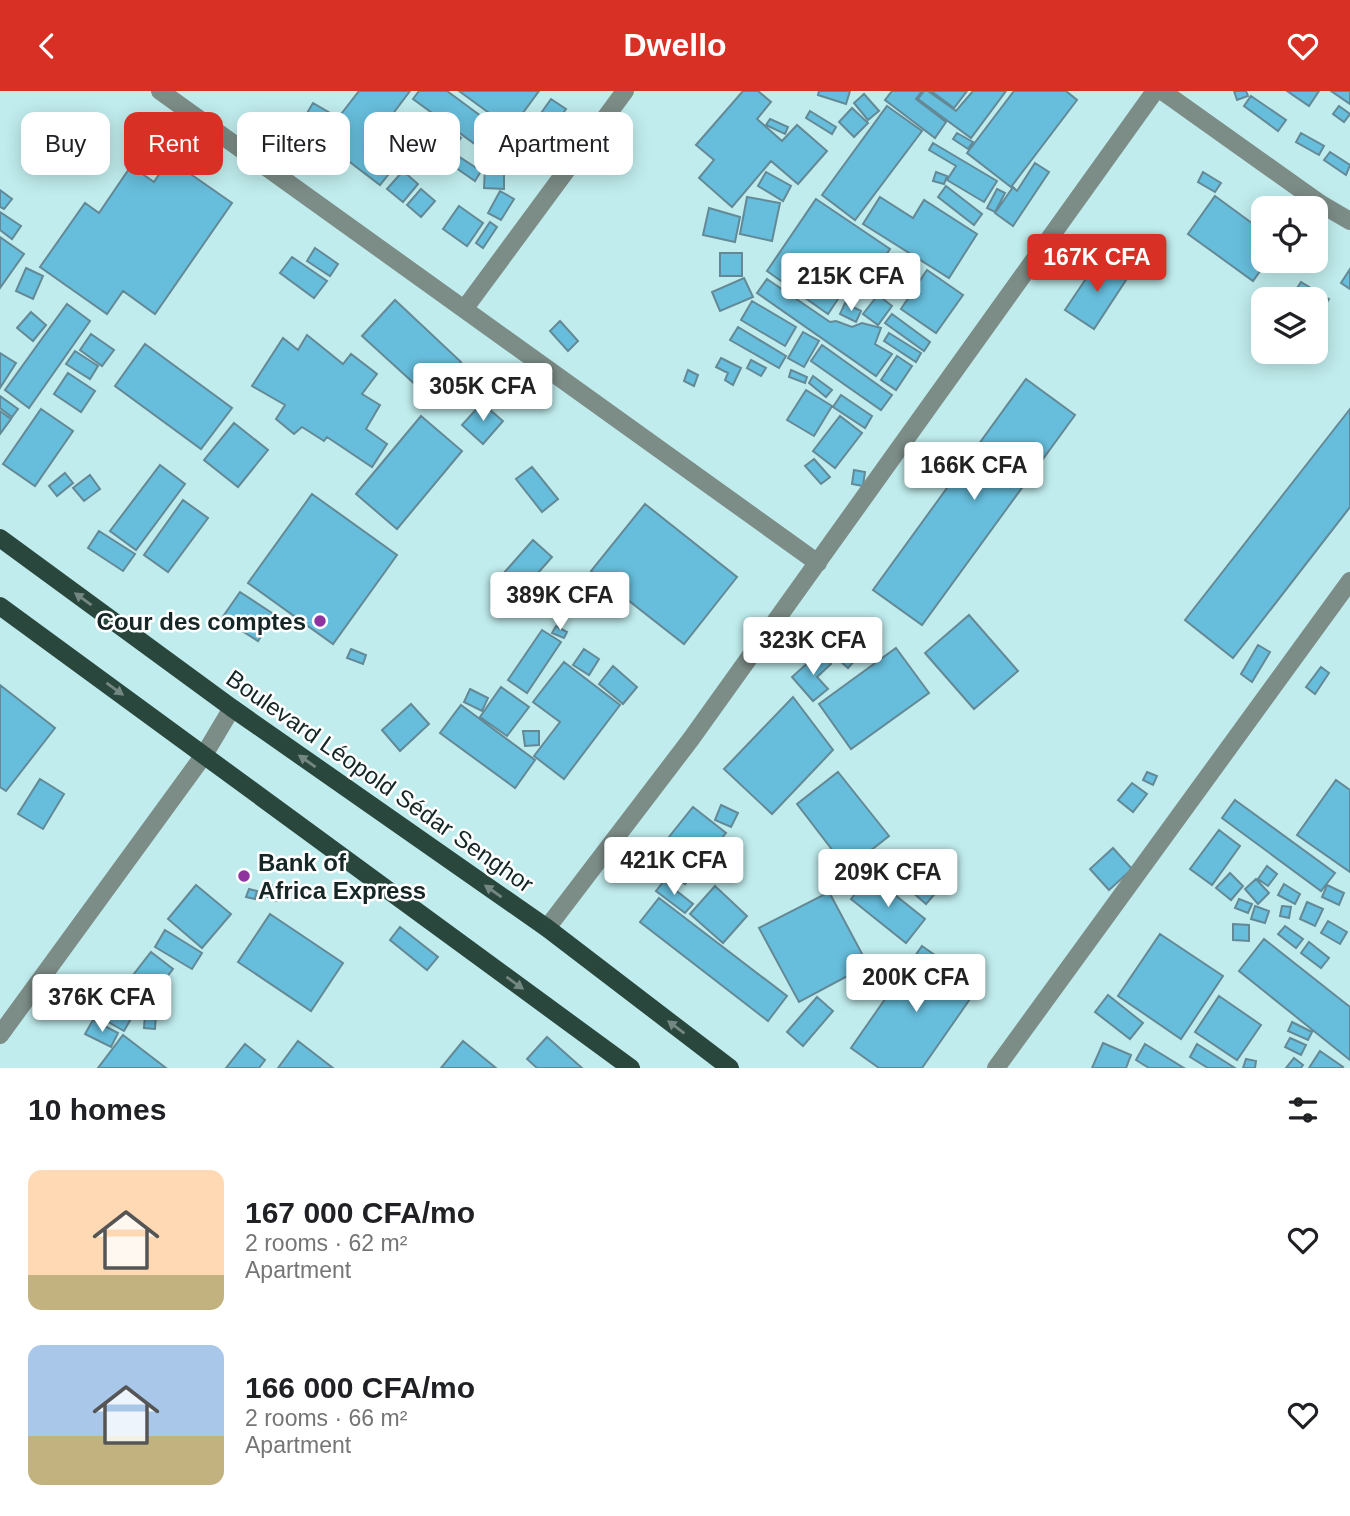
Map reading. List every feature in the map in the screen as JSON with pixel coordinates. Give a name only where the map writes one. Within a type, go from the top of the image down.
[{"type":"main road","name":"Boulevard Léopold Sédar Senghor","points":[[0,538],[232,708],[547,928],[730,1068]]},
{"type":"main road","points":[[0,606],[631,1068]]},
{"type":"street","points":[[160,91],[818,563]]},
{"type":"street","points":[[465,308],[625,91]]},
{"type":"street","points":[[547,928],[691,739],[1155,91]]},
{"type":"street","points":[[1163,91],[1321,204],[1350,221]]},
{"type":"street","points":[[996,1068],[1350,581]]},
{"type":"street","points":[[0,1035],[204,755],[232,708]]},
{"type":"building","points":[[359,91],[410,91],[394,112],[364,112],[364,173],[350,162],[350,112],[343,112]]},
{"type":"building","points":[[419,91],[447,91],[475,112],[474,143],[460,133],[460,112],[431,112],[413,99]]},
{"type":"building","points":[[459,91],[539,91],[524,112],[488,112]]},
{"type":"building","points":[[743,91],[758,91],[771,102],[757,119],[782,141],[797,125],[827,151],[798,184],[771,161],[732,207],[699,178],[714,160],[696,145]]},
{"type":"building","points":[[819,91],[850,91],[846,104],[818,95]]},
{"type":"building","points":[[892,91],[922,91],[916,99],[946,122],[935,138],[885,100]]},
{"type":"building","points":[[924,91],[928,91],[956,111],[973,91],[1006,91],[971,138],[918,99]]},
{"type":"building","points":[[931,91],[967,91],[954,108]]},
{"type":"building","points":[[1014,91],[1066,91],[1077,100],[1011,187],[967,153]]},
{"type":"building","points":[[1234,91],[1246,91],[1248,96],[1237,100]]},
{"type":"building","points":[[1287,91],[1319,91],[1309,106]]},
{"type":"building","points":[[1331,91],[1350,91],[1350,104]]},
{"type":"building","points":[[864,94],[879,111],[868,120],[854,103]]},
{"type":"building","points":[[1251,96],[1286,120],[1278,131],[1244,106]]},
{"type":"building","points":[[551,99],[566,109],[564,112],[542,112]]},
{"type":"building","points":[[313,103],[329,112],[308,112]]},
{"type":"building","points":[[887,106],[922,131],[855,220],[822,195]]},
{"type":"building","points":[[1339,106],[1350,114],[1344,122],[1333,114]]},
{"type":"building","points":[[852,108],[868,123],[854,137],[839,122]]},
{"type":"building","points":[[810,111],[836,127],[832,134],[806,118]]},
{"type":"building","points":[[770,119],[788,127],[785,134],[766,125]]},
{"type":"building","points":[[957,133],[973,142],[968,149],[953,139]]},
{"type":"building","points":[[1301,133],[1324,146],[1319,155],[1296,142]]},
{"type":"building","points":[[933,143],[997,181],[984,202],[947,180],[956,166],[929,150]]},
{"type":"building","points":[[1330,152],[1350,165],[1346,175],[1324,160]]},
{"type":"building","points":[[460,157],[474,166],[474,175],[479,175],[475,181],[460,171]]},
{"type":"building","points":[[1035,163],[1049,172],[1013,226],[995,213],[1013,187],[1017,191]]},
{"type":"building","points":[[766,172],[791,186],[783,201],[758,186]]},
{"type":"building","points":[[936,172],[947,176],[944,184],[933,181]]},
{"type":"building","points":[[1203,172],[1221,183],[1215,192],[1198,182]]},
{"type":"building","points":[[125,175],[144,175],[154,182],[159,175],[192,175],[232,203],[155,314],[123,291],[107,314],[40,267],[85,203],[99,213]]},
{"type":"building","points":[[367,175],[388,175],[380,185]]},
{"type":"building","points":[[399,175],[408,175],[418,184],[403,202],[387,189]]},
{"type":"building","points":[[485,175],[504,175],[504,189],[484,188]]},
{"type":"building","points":[[946,186],[982,214],[974,225],[938,197]]},
{"type":"building","points":[[421,189],[435,201],[421,217],[407,205]]},
{"type":"building","points":[[997,189],[1005,193],[995,212],[987,208]]},
{"type":"building","points":[[0,190],[12,199],[4,209],[0,207]]},
{"type":"building","points":[[500,191],[514,199],[501,220],[488,213]]},
{"type":"building","points":[[1215,196],[1251,222],[1251,273],[1259,273],[1253,281],[1188,234]]},
{"type":"building","points":[[747,197],[780,203],[772,241],[740,234]]},
{"type":"building","points":[[880,197],[913,218],[924,200],[977,234],[949,278],[863,224]]},
{"type":"building","points":[[816,199],[890,249],[857,298],[844,290],[828,314],[767,271]]},
{"type":"building","points":[[459,206],[483,223],[467,246],[443,229]]},
{"type":"building","points":[[709,208],[740,217],[735,242],[703,235]]},
{"type":"building","points":[[0,212],[21,226],[12,239],[0,230]]},
{"type":"building","points":[[490,222],[497,227],[483,248],[476,243]]},
{"type":"building","points":[[0,237],[24,254],[0,288]]},
{"type":"building","points":[[315,248],[338,264],[330,276],[307,261]]},
{"type":"building","points":[[720,253],[742,253],[742,276],[720,276]]},
{"type":"building","points":[[292,257],[327,281],[314,298],[280,273]]},
{"type":"building","points":[[1100,258],[1128,277],[1094,329],[1065,310]]},
{"type":"building","points":[[26,268],[43,276],[33,299],[16,291]]},
{"type":"building","points":[[1350,269],[1350,289],[1341,283]]},
{"type":"building","points":[[927,270],[963,295],[936,333],[901,309]]},
{"type":"building","points":[[744,278],[753,297],[720,311],[712,292]]},
{"type":"building","points":[[767,279],[830,322],[836,321],[852,327],[862,323],[881,328],[875,344],[892,354],[876,376],[757,293]]},
{"type":"building","points":[[878,295],[892,306],[878,325],[863,314]]},
{"type":"building","points":[[395,300],[461,362],[429,397],[362,336]]},
{"type":"building","points":[[752,301],[796,327],[785,346],[741,320]]},
{"type":"building","points":[[845,303],[861,311],[856,322],[840,314]]},
{"type":"building","points":[[67,304],[90,321],[29,408],[5,390]]},
{"type":"building","points":[[31,312],[46,325],[33,341],[17,328]]},
{"type":"building","points":[[892,314],[930,342],[924,351],[885,323]]},
{"type":"building","points":[[560,321],[578,341],[568,351],[550,331]]},
{"type":"building","points":[[738,327],[786,356],[779,368],[730,340]]},
{"type":"building","points":[[803,332],[819,341],[804,367],[788,358]]},
{"type":"building","points":[[889,333],[921,353],[916,362],[884,341]]},
{"type":"building","points":[[91,334],[114,350],[102,366],[80,350]]},
{"type":"building","points":[[307,335],[343,364],[351,354],[377,374],[362,394],[380,405],[366,429],[387,444],[372,467],[327,437],[324,441],[302,427],[294,434],[276,419],[285,405],[252,386],[283,338],[298,350]]},
{"type":"building","points":[[145,344],[232,408],[201,449],[115,386]]},
{"type":"building","points":[[822,345],[892,395],[881,410],[811,361]]},
{"type":"building","points":[[75,351],[98,366],[90,379],[66,364]]},
{"type":"building","points":[[0,353],[16,363],[0,388]]},
{"type":"building","points":[[897,356],[912,366],[896,390],[881,380]]},
{"type":"building","points":[[721,358],[741,368],[733,385],[725,380],[728,373],[716,367]]},
{"type":"building","points":[[751,360],[766,368],[761,376],[747,368]]},
{"type":"building","points":[[458,369],[471,373],[467,382],[455,378]]},
{"type":"building","points":[[688,370],[698,375],[694,386],[684,381]]},
{"type":"building","points":[[791,370],[807,377],[805,383],[789,377]]},
{"type":"building","points":[[68,373],[95,391],[81,412],[54,394]]},
{"type":"building","points":[[813,376],[832,390],[826,397],[809,383]]},
{"type":"building","points":[[1026,379],[1075,415],[922,625],[873,590]]},
{"type":"building","points":[[806,390],[832,406],[814,436],[787,420]]},
{"type":"building","points":[[841,395],[872,416],[865,428],[833,407]]},
{"type":"building","points":[[0,396],[18,409],[12,417],[0,408]]},
{"type":"building","points":[[482,403],[503,421],[483,444],[462,425]]},
{"type":"building","points":[[41,409],[73,431],[35,486],[3,464]]},
{"type":"building","points":[[1350,409],[1350,507],[1233,658],[1185,620]]},
{"type":"building","points":[[0,411],[11,419],[0,434]]},
{"type":"building","points":[[421,416],[462,451],[397,529],[356,494]]},
{"type":"building","points":[[840,416],[862,433],[835,468],[813,451]]},
{"type":"building","points":[[234,423],[268,450],[238,487],[204,460]]},
{"type":"building","points":[[814,459],[830,477],[821,484],[805,466]]},
{"type":"building","points":[[160,465],[185,484],[136,550],[110,531]]},
{"type":"building","points":[[532,467],[558,499],[542,512],[516,479]]},
{"type":"building","points":[[854,470],[865,472],[863,486],[852,484]]},
{"type":"building","points":[[65,473],[73,483],[57,496],[49,486]]},
{"type":"building","points":[[90,475],[100,489],[84,501],[73,488]]},
{"type":"building","points":[[312,494],[397,555],[333,644],[248,583]]},
{"type":"building","points":[[183,500],[208,518],[168,572],[144,555]]},
{"type":"building","points":[[645,504],[737,577],[684,644],[591,571]]},
{"type":"building","points":[[99,531],[135,554],[123,571],[88,548]]},
{"type":"building","points":[[533,540],[552,557],[515,599],[496,582]]},
{"type":"building","points":[[240,592],[275,615],[258,641],[222,618]]},
{"type":"building","points":[[969,615],[1018,671],[974,709],[925,653]]},
{"type":"building","points":[[845,622],[869,644],[848,668],[823,646]]},
{"type":"building","points":[[556,626],[567,632],[564,638],[552,633]]},
{"type":"building","points":[[542,630],[561,642],[527,693],[508,680]]},
{"type":"building","points":[[1258,645],[1270,652],[1252,682],[1241,674]]},
{"type":"building","points":[[896,648],[929,693],[851,749],[819,704]]},
{"type":"building","points":[[351,649],[366,655],[363,664],[347,658]]},
{"type":"building","points":[[584,649],[599,659],[589,675],[573,665]]},
{"type":"building","points":[[820,652],[831,664],[817,677],[828,689],[813,701],[792,677]]},
{"type":"building","points":[[564,662],[620,705],[564,779],[534,756],[560,722],[533,702]]},
{"type":"building","points":[[613,666],[637,687],[623,704],[599,684]]},
{"type":"building","points":[[1321,667],[1329,673],[1315,694],[1306,687]]},
{"type":"building","points":[[0,685],[55,728],[6,791],[0,787]]},
{"type":"building","points":[[501,687],[529,707],[507,736],[480,717]]},
{"type":"building","points":[[470,689],[488,698],[482,711],[464,702]]},
{"type":"building","points":[[793,697],[833,750],[772,814],[724,769]]},
{"type":"building","points":[[411,704],[429,724],[400,751],[382,730]]},
{"type":"building","points":[[461,705],[535,760],[515,788],[440,733]]},
{"type":"building","points":[[523,731],[539,731],[539,745],[525,746]]},
{"type":"building","points":[[838,772],[889,836],[847,869],[797,804]]},
{"type":"building","points":[[1147,772],[1157,776],[1153,785],[1143,780]]},
{"type":"building","points":[[40,779],[64,794],[43,829],[18,814]]},
{"type":"building","points":[[1336,780],[1350,790],[1350,872],[1297,835]]},
{"type":"building","points":[[1132,783],[1147,794],[1133,812],[1118,800]]},
{"type":"building","points":[[1235,800],[1335,873],[1321,891],[1222,818]]},
{"type":"building","points":[[721,805],[738,813],[731,827],[715,820]]},
{"type":"building","points":[[693,807],[726,833],[685,884],[653,857]]},
{"type":"building","points":[[1219,830],[1240,846],[1212,885],[1190,869]]},
{"type":"building","points":[[1113,848],[1132,869],[1109,890],[1090,869]]},
{"type":"building","points":[[914,856],[944,883],[926,904],[896,878]]},
{"type":"building","points":[[1267,866],[1277,874],[1268,886],[1258,879]]},
{"type":"building","points":[[1230,873],[1243,886],[1231,900],[1216,888]]},
{"type":"building","points":[[870,875],[925,919],[906,943],[851,899]]},
{"type":"building","points":[[1256,879],[1269,893],[1258,904],[1245,889]]},
{"type":"building","points":[[664,881],[693,904],[685,913],[656,891]]},
{"type":"building","points":[[270,884],[281,891],[276,901],[264,895]]},
{"type":"building","points":[[1284,884],[1300,894],[1295,904],[1278,895]]},
{"type":"building","points":[[196,885],[231,914],[202,948],[168,919]]},
{"type":"building","points":[[1327,885],[1344,893],[1339,905],[1322,897]]},
{"type":"building","points":[[715,886],[747,916],[723,943],[690,914]]},
{"type":"building","points":[[249,889],[257,891],[255,899],[246,897]]},
{"type":"building","points":[[829,892],[868,965],[799,1002],[759,928]]},
{"type":"building","points":[[659,898],[787,996],[768,1021],[640,922]]},
{"type":"building","points":[[1239,899],[1252,904],[1248,913],[1235,908]]},
{"type":"building","points":[[1307,902],[1323,909],[1315,926],[1300,919]]},
{"type":"building","points":[[1255,906],[1269,911],[1265,923],[1251,919]]},
{"type":"building","points":[[1282,906],[1291,907],[1289,918],[1280,916]]},
{"type":"building","points":[[270,914],[343,963],[311,1011],[238,962]]},
{"type":"building","points":[[1328,921],[1347,932],[1340,944],[1321,933]]},
{"type":"building","points":[[1233,924],[1249,925],[1249,941],[1233,940]]},
{"type":"building","points":[[1285,926],[1303,939],[1296,948],[1278,934]]},
{"type":"building","points":[[400,927],[438,957],[427,970],[390,940]]},
{"type":"building","points":[[165,930],[202,953],[192,969],[155,947]]},
{"type":"building","points":[[1160,934],[1223,976],[1181,1039],[1118,996]]},
{"type":"building","points":[[1264,939],[1350,1007],[1350,1060],[1239,971]]},
{"type":"building","points":[[1309,942],[1329,958],[1321,968],[1301,953]]},
{"type":"building","points":[[922,946],[979,986],[922,1068],[879,1068],[851,1048]]},
{"type":"building","points":[[151,952],[173,969],[145,1005],[123,988]]},
{"type":"building","points":[[1108,995],[1143,1023],[1130,1039],[1095,1012]]},
{"type":"building","points":[[1219,996],[1261,1025],[1237,1060],[1195,1032]]},
{"type":"building","points":[[817,997],[833,1011],[803,1046],[787,1032]]},
{"type":"building","points":[[104,1000],[132,1017],[124,1031],[96,1015]]},
{"type":"building","points":[[145,1014],[156,1015],[155,1029],[144,1028]]},
{"type":"building","points":[[93,1020],[118,1033],[111,1047],[85,1034]]},
{"type":"building","points":[[1292,1022],[1312,1032],[1308,1040],[1288,1031]]},
{"type":"building","points":[[123,1035],[166,1068],[98,1068]]},
{"type":"building","points":[[547,1037],[582,1068],[537,1068],[527,1059]]},
{"type":"building","points":[[1290,1038],[1306,1045],[1301,1055],[1285,1047]]},
{"type":"building","points":[[298,1041],[333,1068],[278,1068]]},
{"type":"building","points":[[463,1041],[496,1068],[441,1068]]},
{"type":"building","points":[[1103,1043],[1131,1055],[1126,1068],[1092,1068]]},
{"type":"building","points":[[245,1044],[265,1060],[259,1068],[226,1068]]},
{"type":"building","points":[[1145,1044],[1184,1068],[1149,1068],[1136,1060]]},
{"type":"building","points":[[1197,1044],[1235,1068],[1208,1068],[1190,1057]]},
{"type":"building","points":[[1320,1051],[1343,1067],[1309,1068]]},
{"type":"building","points":[[1294,1058],[1303,1065],[1301,1068],[1286,1068]]},
{"type":"building","points":[[1246,1059],[1256,1061],[1255,1068],[1243,1068]]},
{"type":"place","name":"Cour des comptes","points":[[320,621]]},
{"type":"place","name":"Bank of Africa Express","points":[[244,876]]}]
